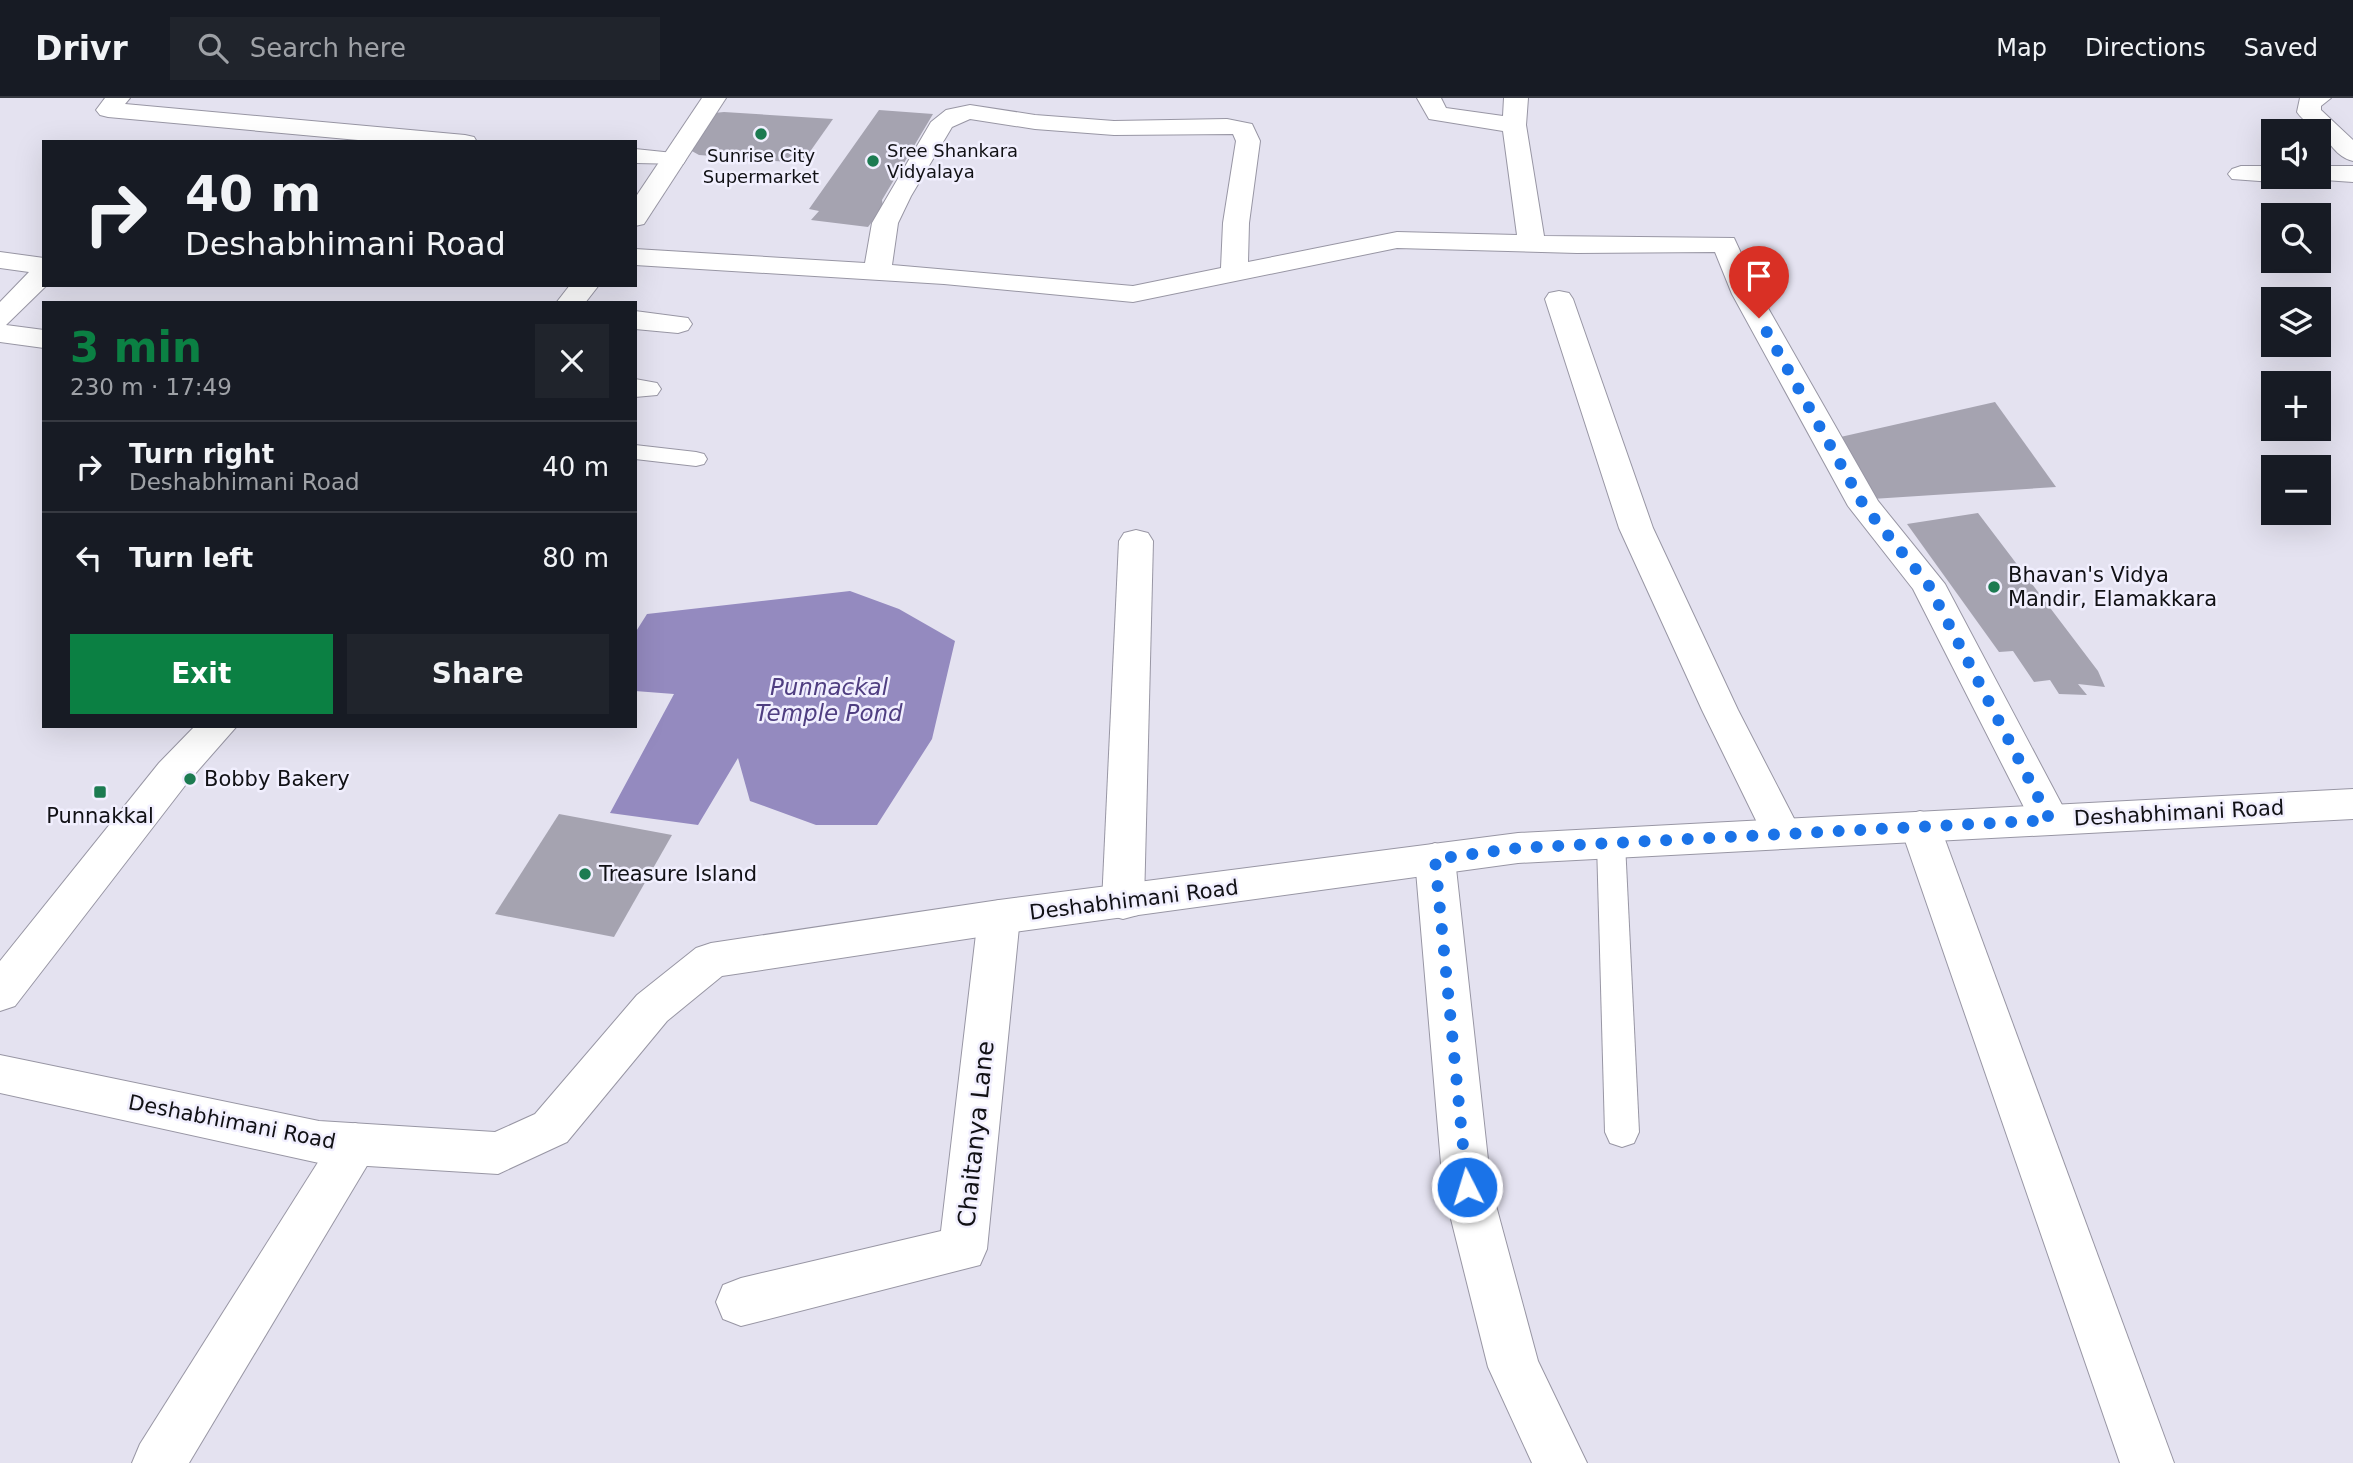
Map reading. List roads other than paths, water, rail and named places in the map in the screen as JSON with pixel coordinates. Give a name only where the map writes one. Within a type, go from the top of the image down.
[{"type":"street","points":[[118,98],[108,110],[442,140]]},
{"type":"street","points":[[198,119],[219,98]]},
{"type":"street","points":[[637,215],[714,98]]},
{"type":"street","points":[[1429,98],[1437,114],[1514,125]]},
{"type":"street","points":[[1516,98],[1514,125],[1532,244]]},
{"type":"street","points":[[2319,98],[2309,102],[2309,112],[2353,154]]},
{"type":"street","points":[[877,272],[885,223],[898,196],[943,122],[954,115],[970,112],[1035,122],[1115,128],[1230,117],[1244,129],[1248,141],[1236,223],[1234,274]]},
{"type":"street","points":[[637,156],[674,159]]},
{"type":"street","points":[[2241,174],[2261,174]]},
{"type":"street","points":[[2331,174],[2353,174]]},
{"type":"street","points":[[637,257],[877,272],[1133,294],[1398,240],[1532,244],[1725,244],[1746,294],[1864,506],[1928,584],[2050,820]]},
{"type":"street","points":[[0,260],[42,266]]},
{"type":"street","points":[[0,318],[42,275]]},
{"type":"street","points":[[572,301],[583,287]]},
{"type":"street","points":[[1559,299],[1636,528],[1720,710],[1782,834]]},
{"type":"street","points":[[637,320],[678,324]]},
{"type":"street","points":[[0,333],[42,339]]},
{"type":"street","points":[[1123,903],[1136,541]]},
{"type":"street","points":[[1,989],[173,773],[216,728]]},
{"type":"street","name":"Deshabhimani Road","points":[[0,1074],[306,1139],[498,1153],[551,1128],[652,1008],[712,960],[999,917],[1123,903],[1518,848],[2353,804]]},
{"type":"street","points":[[1920,826],[2147,1463]]},
{"type":"street","points":[[1435,859],[1467,1187],[1514,1367],[1560,1463]]},
{"type":"street","name":"Chaitanya Lane","points":[[741,1302],[963,1250],[999,917]]},
{"type":"street","points":[[159,1463],[355,1144]]},
{"type":"lane","points":[[637,452],[696,459]]},
{"type":"lane","points":[[1611,843],[1622,1132]]},
{"type":"water","name":"Punnackal Temple Pond","points":[[850,591],[899,609],[955,641],[932,739],[877,825],[816,825],[750,801],[738,758],[698,825],[610,813],[674,694],[637,691],[637,630],[647,614]]},
{"type":"place","name":"Sunrise City Supermarket","points":[[761,134]]},
{"type":"place","name":"Sree Shankara Vidyalaya","points":[[873,161]]},
{"type":"place","name":"Bhavan's Vidya Mandir, Elamakkara","points":[[1994,587]]},
{"type":"place","name":"Bobby Bakery","points":[[190,779]]},
{"type":"place","name":"Punnakkal","points":[[100,792]]},
{"type":"place","name":"Treasure Island","points":[[585,874]]}]
